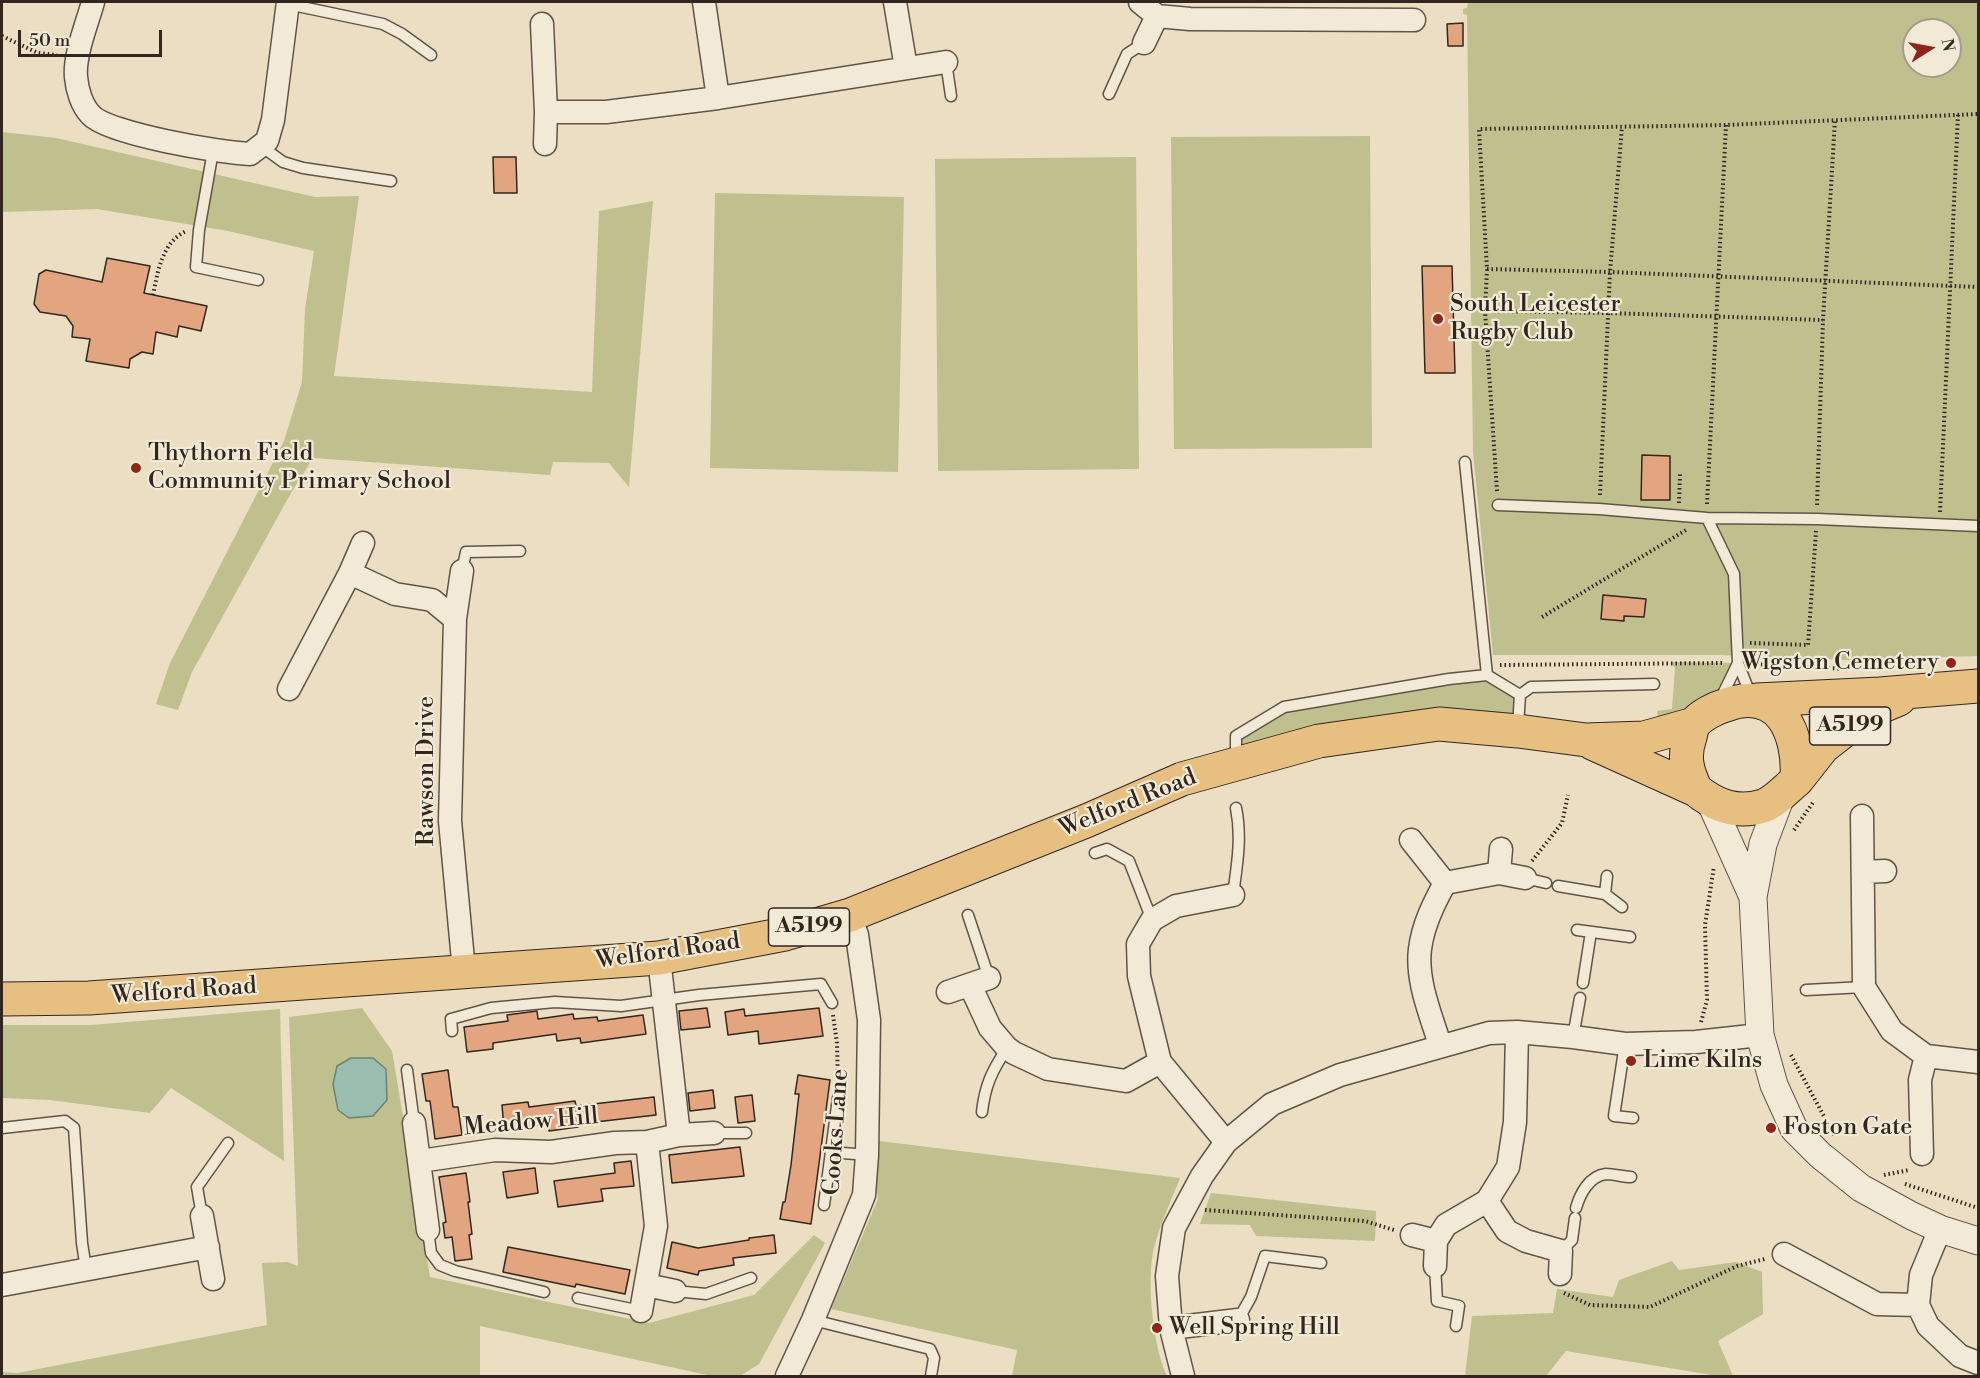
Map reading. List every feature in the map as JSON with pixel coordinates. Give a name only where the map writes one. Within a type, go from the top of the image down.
[{"type":"main road","name":"A5199","points":[[1754,700],[1978,686]]},
{"type":"main road","name":"A5199","points":[[1790,786],[1823,747],[1868,712],[1917,691]]},
{"type":"main road","points":[[1754,700],[1770,707],[1780,715],[1795,739],[1798,762],[1790,786],[1764,806],[1731,810],[1703,795],[1688,774],[1685,751],[1705,716],[1737,701],[1754,700]]},
{"type":"main road","name":"Welford Road","points":[[2,999],[89,998],[658,958],[785,934],[850,915],[1182,779],[1319,741],[1438,724],[1586,740],[1644,738],[1705,716]]},
{"type":"main road","name":"Welford Road","points":[[1586,740],[1703,795]]},
{"type":"street","points":[[93,2],[78,58],[76,80],[80,98],[91,116],[105,125],[124,131],[213,151],[250,154],[267,141],[273,120],[288,3]]},
{"type":"street","points":[[704,2],[718,98]]},
{"type":"street","points":[[895,2],[906,68]]},
{"type":"street","points":[[1144,44],[1148,9],[1190,19],[1382,10],[1414,20]]},
{"type":"street","points":[[542,24],[545,144]]},
{"type":"street","points":[[546,112],[606,112],[718,98],[946,62]]},
{"type":"street","points":[[289,689],[350,573],[363,543]]},
{"type":"street","name":"Rawson Drive","points":[[462,571],[455,619],[450,821],[464,971]]},
{"type":"street","points":[[350,573],[395,594],[432,600],[455,619]]},
{"type":"street","points":[[1790,786],[1763,844],[1753,897],[1760,1035],[1774,1085],[1794,1129],[1820,1155],[1861,1188],[1940,1229],[1978,1241]]},
{"type":"street","points":[[1703,795],[1732,847],[1753,897]]},
{"type":"street","points":[[1862,816],[1874,872],[1863,987],[1892,1031],[1926,1056],[1978,1062]]},
{"type":"street","points":[[1411,840],[1444,882]]},
{"type":"street","points":[[1499,873],[1501,849]]},
{"type":"street","points":[[1444,882],[1499,873],[1536,881]]},
{"type":"street","points":[[1440,1045],[1422,985],[1420,950],[1430,910],[1444,882]]},
{"type":"street","points":[[1226,1142],[1160,1062],[1139,976],[1138,944],[1152,920],[1176,906],[1233,895]]},
{"type":"street","name":"Cooks Lane","points":[[787,1377],[864,1195],[867,1155],[869,1020],[857,935],[850,915]]},
{"type":"street","points":[[658,958],[679,1135]]},
{"type":"street","points":[[948,992],[979,982],[990,1028],[1007,1048],[1048,1070],[1126,1081],[1160,1062]]},
{"type":"street","points":[[1183,1377],[1171,1328],[1167,1276],[1174,1228],[1202,1176],[1226,1142],[1272,1104],[1340,1075],[1489,1033],[1517,1032],[1625,1044],[1696,1042],[1760,1035]]},
{"type":"street","points":[[1435,1266],[1437,1241],[1446,1225],[1487,1202],[1508,1167],[1515,1122],[1517,1032]]},
{"type":"street","points":[[1922,1154],[1920,1080],[1926,1056]]},
{"type":"street","points":[[414,1123],[428,1230]]},
{"type":"street","name":"Meadow Hill","points":[[420,1161],[495,1150],[551,1152],[615,1143],[647,1142],[679,1135],[714,1133]]},
{"type":"street","points":[[641,1311],[656,1226],[647,1142]]},
{"type":"street","points":[[1487,1202],[1507,1231],[1526,1241],[1561,1251],[1560,1274]]},
{"type":"street","points":[[202,1216],[213,1279]]},
{"type":"street","points":[[1940,1229],[1921,1275],[1918,1305],[1928,1326],[1960,1356],[1978,1363]]},
{"type":"street","points":[[1412,1236],[1437,1241]]},
{"type":"street","points":[[2,1285],[208,1247]]},
{"type":"street","points":[[1784,1254],[1877,1304],[1918,1305]]},
{"type":"street","points":[[646,1285],[675,1291]]},
{"type":"street","points":[[1171,1328],[1238,1320]]},
{"type":"lane","points":[[288,3],[383,24],[431,55]]},
{"type":"lane","points":[[1109,94],[1127,54],[1144,44]]},
{"type":"lane","points":[[946,62],[951,96]]},
{"type":"lane","points":[[261,147],[283,162],[303,168],[391,181]]},
{"type":"lane","points":[[213,151],[199,230],[196,267],[258,280]]},
{"type":"lane","points":[[1465,462],[1487,670],[1520,695]]},
{"type":"lane","points":[[1498,504],[1707,518],[1817,519],[1978,526]]},
{"type":"lane","points":[[1707,518],[1734,574],[1738,663],[1754,700]]},
{"type":"lane","points":[[462,571],[466,552],[520,551]]},
{"type":"lane","points":[[1705,716],[1738,663]]},
{"type":"lane","points":[[1236,764],[1236,736],[1284,707],[1487,670]]},
{"type":"lane","points":[[1520,695],[1531,687],[1654,684]]},
{"type":"lane","points":[[1518,731],[1520,695]]},
{"type":"lane","points":[[1233,895],[1240,844],[1236,808]]},
{"type":"lane","points":[[1095,853],[1107,849],[1129,861],[1152,920]]},
{"type":"lane","points":[[1605,894],[1607,876]]},
{"type":"lane","points":[[1558,886],[1605,894],[1622,907]]},
{"type":"lane","points":[[968,915],[979,982]]},
{"type":"lane","points":[[1577,930],[1630,938]]},
{"type":"lane","points":[[1582,983],[1591,932]]},
{"type":"lane","points":[[663,1002],[699,995],[821,984],[832,1003]]},
{"type":"lane","points":[[1806,990],[1863,987]]},
{"type":"lane","points":[[1574,1037],[1580,998]]},
{"type":"lane","name":"Welford Road","points":[[452,1031],[451,1019],[491,1008],[555,1002],[621,1006],[663,1002]]},
{"type":"lane","points":[[1625,1044],[1614,1116],[1633,1118]]},
{"type":"lane","points":[[982,1112],[984,1092],[1007,1048]]},
{"type":"lane","points":[[407,1070],[414,1123]]},
{"type":"lane","name":"Cooks Lane","points":[[824,1205],[838,1098]]},
{"type":"lane","points":[[2,1128],[65,1121],[74,1128],[86,1269]]},
{"type":"lane","points":[[714,1133],[746,1133]]},
{"type":"lane","points":[[202,1216],[197,1187],[228,1143]]},
{"type":"lane","points":[[831,1152],[867,1155]]},
{"type":"lane","points":[[1561,1251],[1572,1240],[1580,1195],[1588,1184],[1605,1174],[1630,1178]]},
{"type":"lane","points":[[428,1230],[431,1253],[440,1265],[455,1271],[544,1292]]},
{"type":"lane","points":[[1238,1320],[1251,1297],[1265,1256],[1321,1263]]},
{"type":"lane","points":[[1435,1266],[1437,1301],[1459,1306],[1456,1326]]},
{"type":"lane","points":[[675,1291],[706,1294],[751,1278]]},
{"type":"lane","points":[[578,1298],[641,1311]]},
{"type":"lane","points":[[813,1320],[930,1349],[934,1358],[931,1377]]},
{"type":"path","points":[[2,36],[38,52],[78,58]]},
{"type":"path","points":[[1939,525],[1958,114]]},
{"type":"path","points":[[1498,504],[1485,311],[1487,269],[1479,129],[1726,124],[1978,114]]},
{"type":"path","points":[[1737,643],[1808,645],[1817,519],[1823,320],[1834,120]]},
{"type":"path","points":[[1542,617],[1707,518],[1726,124]]},
{"type":"path","points":[[1599,509],[1610,272],[1622,127]]},
{"type":"path","points":[[153,295],[161,258],[170,244],[188,230],[199,230]]},
{"type":"path","points":[[1487,269],[1978,287]]},
{"type":"path","points":[[1485,311],[1823,320]]},
{"type":"path","points":[[1679,516],[1680,474]]},
{"type":"path","points":[[1487,670],[1671,662],[1843,667],[1854,671]]},
{"type":"path","points":[[1671,662],[1675,667]]},
{"type":"path","points":[[1536,881],[1533,858],[1562,823],[1568,795]]},
{"type":"path","points":[[1696,1042],[1707,1000],[1706,925],[1713,873],[1717,854],[1732,847]]},
{"type":"path","points":[[832,1003],[837,1042],[838,1098]]},
{"type":"path","points":[[1880,1176],[1909,1169],[1922,1154]]},
{"type":"path","points":[[1184,1209],[1365,1221],[1412,1236]]},
{"type":"path","points":[[1560,1274],[1563,1291],[1576,1300],[1590,1305],[1650,1307],[1737,1266],[1784,1254]]},
{"type":"shaded area","points":[[1468,2],[1978,2],[1978,656],[1848,660],[1720,655],[1493,655],[1473,452],[1467,15],[1463,14],[1463,9],[1467,8]]},
{"type":"shaded area","points":[[2,132],[56,138],[315,197],[359,196],[334,376],[592,392],[599,211],[653,201],[629,487],[609,463],[553,462],[550,475],[313,458],[291,493],[192,672],[178,710],[156,704],[170,663],[284,441],[302,382],[305,309],[314,251],[228,231],[97,209],[2,212]]},
{"type":"shaded area","points":[[1370,136],[1372,448],[1174,449],[1171,137]]},
{"type":"shaded area","points":[[1136,157],[1139,469],[938,471],[935,159]]},
{"type":"shaded area","points":[[715,193],[904,197],[898,472],[710,468]]},
{"type":"shaded area","points":[[1671,662],[1738,663],[1716,708],[1660,734],[1657,711],[1672,709],[1675,668]]},
{"type":"shaded area","points":[[1487,675],[1520,695],[1518,731],[1236,764],[1236,736],[1284,707]]},
{"type":"shaded area","points":[[362,1008],[392,1051],[430,1277],[649,1323],[754,1295],[814,1235],[825,1243],[759,1364],[740,1376],[712,1376],[480,1326],[480,1376],[2,1376],[2,1372],[17,1373],[267,1325],[262,1263],[288,1262],[298,1266],[289,1017]]},
{"type":"shaded area","points":[[280,1009],[284,1161],[171,1088],[150,1113],[50,1100],[2,1098],[2,1025],[92,1025]]},
{"type":"shaded area","points":[[351,1058],[373,1058],[386,1069],[387,1100],[373,1116],[349,1118],[338,1110],[333,1084],[337,1066]]},
{"type":"shaded area","points":[[871,1140],[1180,1178],[1159,1230],[1152,1261],[1152,1313],[1158,1348],[1167,1376],[1012,1376],[1017,1350],[831,1309],[878,1199]]},
{"type":"shaded area","points":[[1211,1193],[1376,1211],[1375,1241],[1256,1236],[1250,1225],[1200,1224]]},
{"type":"shaded area","points":[[1672,1261],[1679,1270],[1736,1262],[1762,1272],[1763,1314],[1718,1341],[1733,1376],[1718,1376],[1566,1351],[1546,1376],[1465,1376],[1472,1316],[1553,1313],[1557,1289],[1613,1297],[1619,1280]]},
{"type":"building","points":[[1463,23],[1463,46],[1448,46],[1447,24]]},
{"type":"building","points":[[493,157],[516,157],[517,193],[494,193]]},
{"type":"building","points":[[107,258],[150,266],[144,293],[207,306],[201,331],[179,326],[177,337],[156,332],[153,354],[142,352],[130,359],[129,368],[86,361],[90,339],[72,337],[73,326],[66,316],[40,312],[34,304],[39,274],[46,270],[102,282]]},
{"type":"building","name":"South Leicester Rugby Club","points":[[1422,266],[1452,266],[1455,373],[1425,373]]},
{"type":"building","points":[[1642,455],[1670,456],[1670,500],[1641,500]]},
{"type":"building","points":[[1603,595],[1646,599],[1644,617],[1624,616],[1624,621],[1601,619]]},
{"type":"building","points":[[707,1008],[710,1027],[681,1030],[679,1011]]},
{"type":"building","points":[[819,1008],[823,1036],[759,1044],[758,1031],[728,1035],[725,1012],[744,1009],[745,1016]]},
{"type":"building","points":[[537,1011],[538,1019],[573,1014],[574,1019],[597,1017],[598,1021],[643,1015],[646,1034],[581,1043],[580,1038],[557,1041],[556,1034],[493,1043],[493,1049],[467,1052],[464,1027],[508,1021],[507,1015]]},
{"type":"building","points":[[448,1070],[453,1107],[458,1107],[462,1135],[435,1139],[430,1101],[426,1101],[422,1074]]},
{"type":"building","points":[[798,1075],[830,1080],[811,1224],[780,1219],[791,1165],[799,1094],[795,1094]]},
{"type":"building","points":[[713,1090],[715,1108],[690,1111],[688,1093]]},
{"type":"building","points":[[752,1095],[755,1121],[738,1123],[735,1097]]},
{"type":"building","points":[[654,1097],[656,1115],[578,1124],[578,1127],[549,1131],[549,1124],[504,1129],[502,1105],[528,1102],[529,1107],[575,1101],[576,1106]]},
{"type":"building","points":[[740,1147],[744,1176],[672,1183],[669,1155]]},
{"type":"building","points":[[631,1161],[634,1186],[601,1189],[603,1201],[558,1207],[554,1181],[615,1173],[614,1163]]},
{"type":"building","points":[[535,1168],[538,1193],[507,1198],[503,1172]]},
{"type":"building","points":[[466,1173],[470,1202],[468,1202],[472,1234],[469,1235],[472,1259],[455,1261],[452,1237],[445,1238],[443,1223],[446,1222],[439,1177]]},
{"type":"building","points":[[774,1235],[776,1253],[733,1258],[734,1265],[699,1271],[698,1275],[667,1268],[672,1242],[698,1248]]},
{"type":"building","points":[[508,1247],[630,1270],[625,1294],[576,1284],[575,1287],[503,1272]]},
{"type":"place","name":"South Leicester Rugby Club","points":[[1438,319]]},
{"type":"place","name":"Thythorn Field Community Primary School","points":[[136,468]]},
{"type":"place","name":"Wigston Cemetery","points":[[1951,663]]},
{"type":"place","name":"Lime Kilns","points":[[1631,1061]]},
{"type":"place","name":"Foston Gate","points":[[1771,1128]]},
{"type":"place","name":"Well Spring Hill","points":[[1157,1328]]}]
